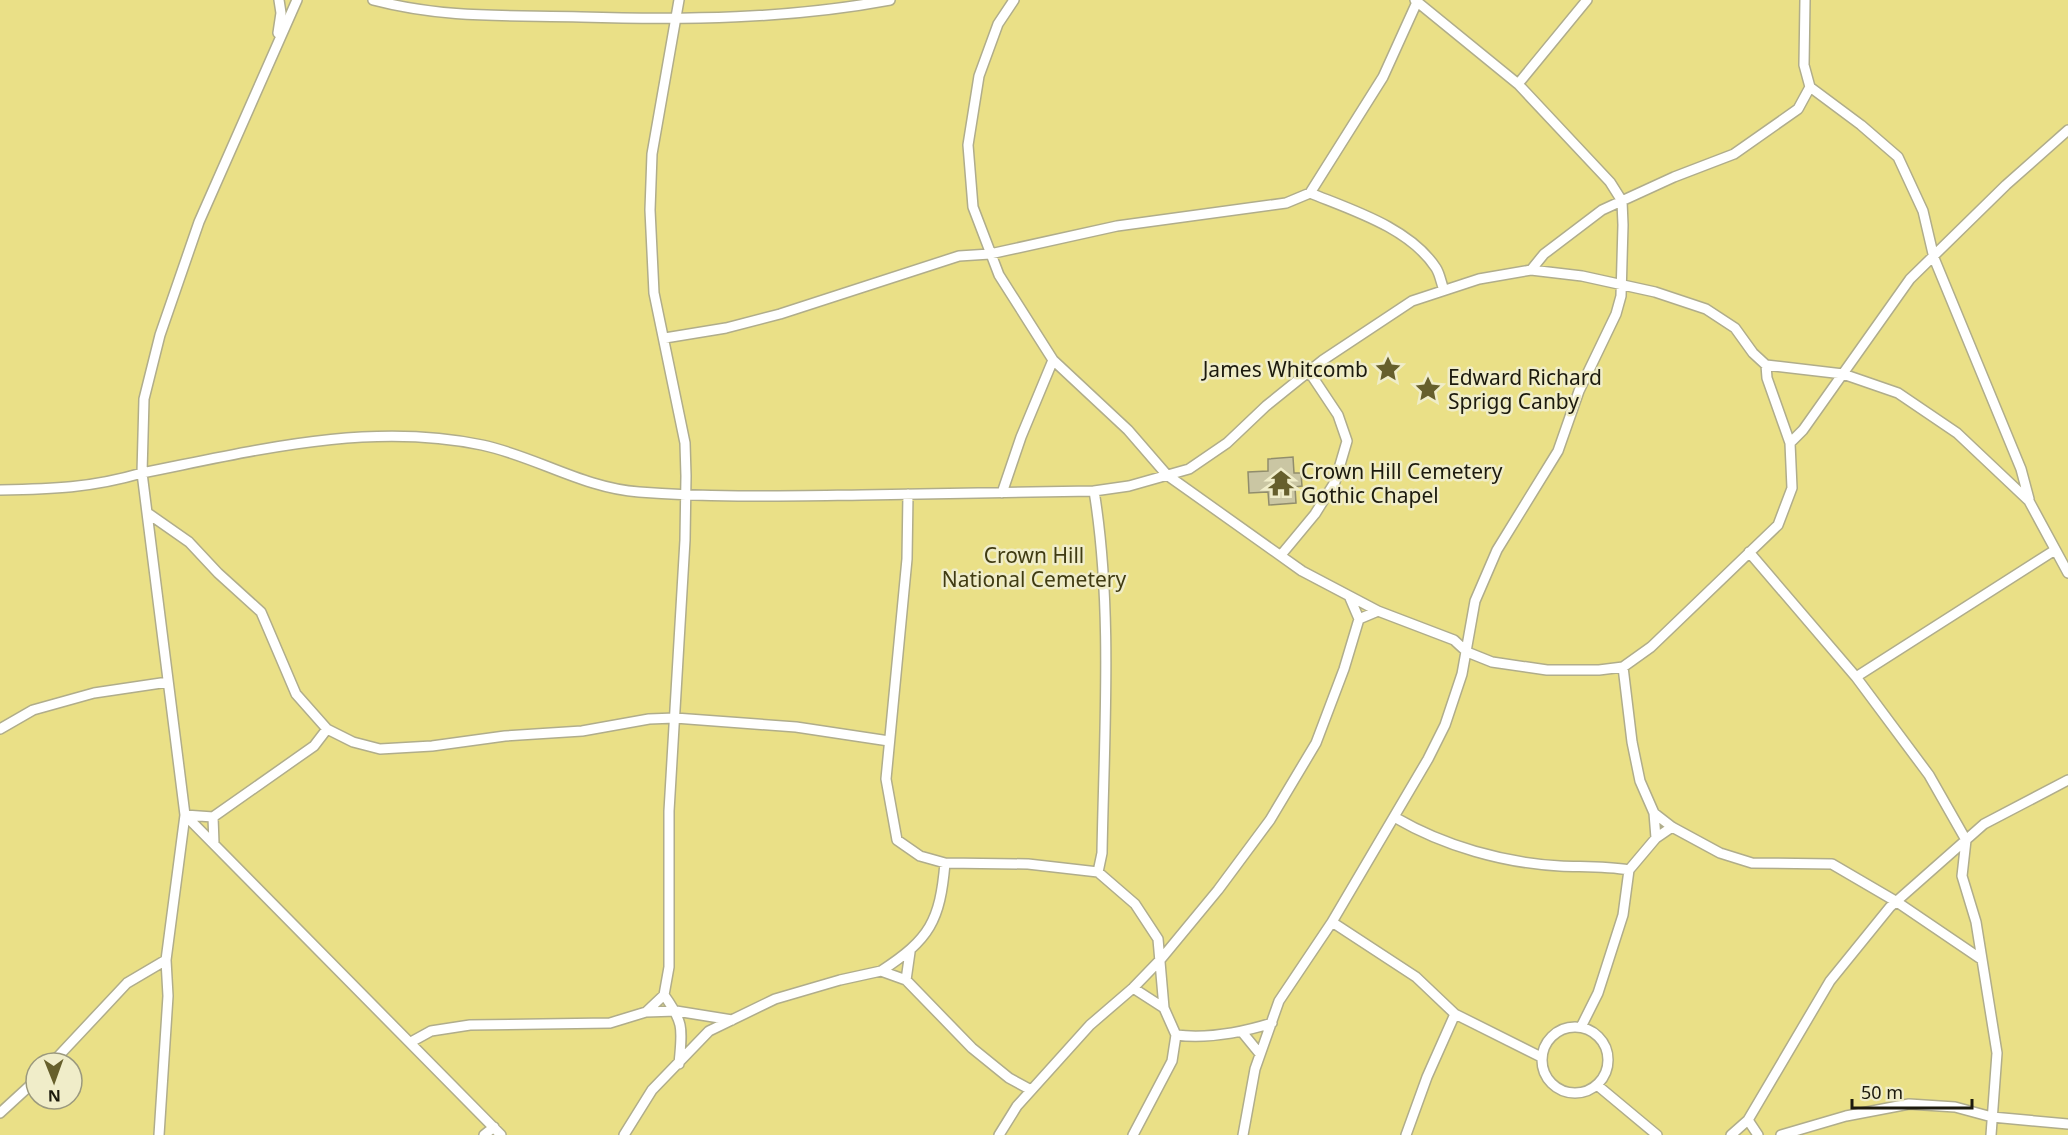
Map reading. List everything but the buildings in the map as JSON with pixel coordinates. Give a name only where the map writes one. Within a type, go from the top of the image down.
[{"type":"lane","points":[[276,47],[281,13],[279,0]]},
{"type":"lane","points":[[159,1135],[168,996],[166,960],[185,815],[149,514],[142,473],[144,399],[160,335],[199,222],[297,0]]},
{"type":"lane","points":[[373,0],[459,16],[675,20],[852,7],[890,0]]},
{"type":"lane","points":[[646,1012],[664,995],[669,967],[669,811],[687,494],[685,443],[654,294],[650,210],[652,154],[679,0]]},
{"type":"lane","points":[[1014,0],[998,24],[979,76],[968,145],[972,207],[999,275],[1053,360],[1128,430],[1167,475],[1302,571],[1350,598],[1454,640],[1467,652],[1492,662],[1547,670],[1599,670],[1623,667],[1651,647],[1778,525],[1792,488],[1790,443],[1767,378],[1766,365]]},
{"type":"lane","points":[[1518,84],[1587,0]]},
{"type":"lane","points":[[1805,0],[1804,65],[1810,87],[1861,125],[1898,157],[1923,211],[1934,258],[2021,469],[2029,501],[2068,573]]},
{"type":"lane","points":[[664,338],[726,328],[780,314],[959,256],[990,254],[1116,226],[1286,202],[1310,192],[1383,77],[1416,1],[1518,84],[1576,143],[1610,182],[1622,201],[1622,284],[1616,314],[1580,391],[1558,451],[1497,550],[1475,601],[1467,652],[1445,725],[1396,818],[1332,922],[1279,1001],[1260,1054],[1243,1135]]},
{"type":"lane","points":[[1531,270],[1544,254],[1602,210],[1674,177],[1734,154],[1798,109],[1810,87]]},
{"type":"lane","points":[[1790,443],[1803,430],[1910,279],[2007,185],[2068,130]]},
{"type":"lane","points":[[1310,192],[1374,218],[1420,249],[1437,269],[1443,290]]},
{"type":"lane","points":[[0,490],[65,489],[103,484],[142,473],[314,440],[386,435],[444,438],[484,445],[580,480],[637,492],[784,496],[1094,491],[1189,469],[1227,443],[1266,406],[1310,373],[1323,360],[1368,328],[1412,301],[1479,279],[1531,270],[1622,284],[1706,309],[1735,328],[1753,353],[1766,365],[1843,374],[1898,393],[1957,433],[2029,501]]},
{"type":"lane","points":[[1002,493],[1021,437],[1053,360]]},
{"type":"lane","points":[[1281,555],[1315,514],[1335,482],[1347,441],[1338,415],[1310,373]]},
{"type":"lane","points":[[1094,491],[1098,517],[1105,652],[1102,853],[1098,872]]},
{"type":"lane","points":[[908,494],[907,559],[886,779],[897,840],[920,856],[945,863],[1028,864],[1098,872],[1135,904],[1158,939],[1164,1008],[1176,1035],[1172,1061],[1132,1135]]},
{"type":"lane","points":[[149,514],[189,542],[218,573],[261,612],[296,694],[327,729],[353,742],[380,749],[432,746],[505,736],[582,731],[649,719],[675,718],[796,727],[889,741]]},
{"type":"lane","points":[[1856,677],[2055,550]]},
{"type":"lane","points":[[1749,552],[1856,677],[1929,775],[1966,840],[1962,876],[1976,922],[1997,1053],[1991,1135]]},
{"type":"lane","points":[[999,1135],[1017,1106],[1090,1025],[1133,988],[1177,940],[1270,820],[1316,743],[1344,669],[1359,619],[1350,598]]},
{"type":"lane","points":[[1359,619],[1378,611]]},
{"type":"lane","points":[[1623,667],[1632,742],[1640,781],[1654,813],[1656,838]]},
{"type":"lane","points":[[0,729],[33,710],[94,693],[168,682]]},
{"type":"lane","points":[[185,815],[213,817],[314,746],[327,729]]},
{"type":"lane","points":[[1731,1135],[1748,1120],[1830,981],[1897,902],[1984,824],[2068,780]]},
{"type":"lane","points":[[1654,813],[1672,827],[1720,853],[1752,864],[1832,864],[1897,902],[1982,959]]},
{"type":"lane","points":[[185,815],[501,1135]]},
{"type":"lane","points":[[213,817],[214,844]]},
{"type":"lane","points":[[1396,818],[1466,849],[1515,860],[1558,866],[1629,870]]},
{"type":"lane","points":[[1581,1027],[1598,993],[1623,915],[1629,870],[1656,838],[1672,827]]},
{"type":"lane","points":[[624,1135],[652,1090],[709,1031],[775,999],[881,971],[910,952],[938,913],[945,863]]},
{"type":"lane","points":[[1332,922],[1416,977],[1455,1014],[1541,1057]]},
{"type":"lane","points":[[1158,939],[1177,940]]},
{"type":"lane","points":[[906,980],[910,952]]},
{"type":"lane","points":[[63,1051],[127,983],[166,960]]},
{"type":"lane","points":[[881,971],[906,980],[972,1048],[1009,1078],[1031,1090]]},
{"type":"lane","points":[[1133,988],[1164,1008]]},
{"type":"lane","points":[[664,995],[676,1011],[683,1029],[679,1064]]},
{"type":"lane","points":[[411,1042],[430,1031],[470,1025],[610,1023],[646,1012],[676,1011],[735,1020]]},
{"type":"lane","points":[[1406,1135],[1426,1077],[1455,1014]]},
{"type":"lane","points":[[1176,1035],[1207,1036],[1242,1032],[1272,1023]]},
{"type":"lane","points":[[1569,1027],[1581,1027],[1597,1035],[1607,1050],[1608,1061],[1604,1076],[1597,1085],[1580,1093],[1558,1088],[1548,1080],[1541,1057],[1545,1044],[1552,1035],[1569,1027]]},
{"type":"lane","points":[[1242,1032],[1260,1054]]},
{"type":"lane","points":[[1597,1085],[1657,1135]]},
{"type":"lane","points":[[0,1113],[24,1091]]},
{"type":"lane","points":[[1781,1135],[1846,1116],[1909,1104],[1954,1107],[1992,1117],[2068,1124]]},
{"type":"lane","points":[[1748,1120],[1758,1135]]},
{"type":"lane","points":[[484,1135],[494,1127]]},
{"type":"green space","name":"Crown Hill National Cemetery","points":[[0,0],[2068,0],[2068,1135],[0,1135]]},
{"type":"place","name":"James Whitcomb","points":[[1388,369]]},
{"type":"place","name":"Edward Richard Sprigg Canby","points":[[1428,389]]},
{"type":"place","name":"Crown Hill Cemetery Gothic Chapel","points":[[1281,483]]}]
